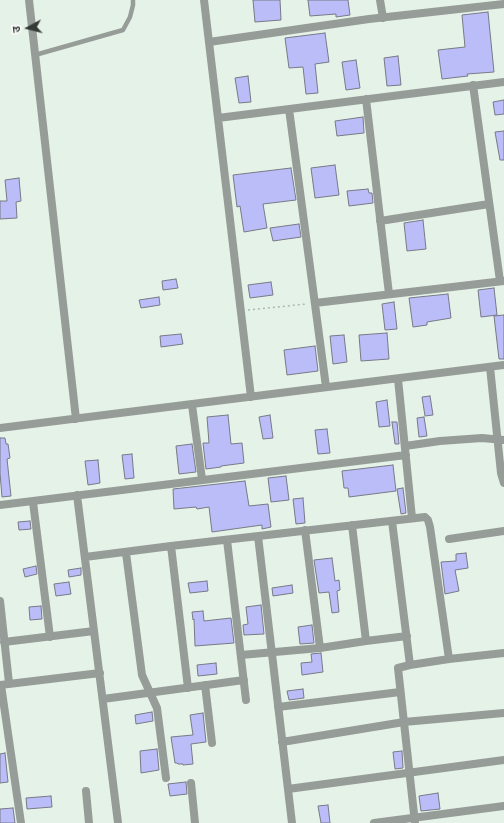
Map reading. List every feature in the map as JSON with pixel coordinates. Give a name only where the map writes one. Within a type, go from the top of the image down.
[{"type":"street","points":[[29,0],[76,419]]},
{"type":"street","points":[[204,0],[251,397]]},
{"type":"street","points":[[380,0],[382,18]]},
{"type":"street","points":[[209,42],[382,18],[504,4]]},
{"type":"street","points":[[218,118],[504,82]]},
{"type":"street","points":[[315,303],[502,281],[489,204],[473,85]]},
{"type":"street","points":[[366,99],[389,294]]},
{"type":"street","points":[[289,109],[326,387]]},
{"type":"street","points":[[380,221],[489,204]]},
{"type":"street","points":[[0,428],[504,365]]},
{"type":"street","points":[[490,367],[501,439],[501,473],[504,483]]},
{"type":"street","points":[[398,379],[412,518]]},
{"type":"street","points":[[192,405],[202,479]]},
{"type":"street","points":[[405,446],[482,438],[501,439]]},
{"type":"street","points":[[0,505],[406,455]]},
{"type":"street","points":[[77,495],[118,823]]},
{"type":"street","points":[[33,502],[50,637]]},
{"type":"street","points":[[85,557],[425,517],[429,523],[449,659]]},
{"type":"street","points":[[392,521],[410,665]]},
{"type":"street","points":[[352,525],[366,641]]},
{"type":"street","points":[[305,530],[320,648]]},
{"type":"street","points":[[449,539],[504,531]]},
{"type":"street","points":[[258,536],[292,823]]},
{"type":"street","points":[[227,540],[246,700]]},
{"type":"street","points":[[171,546],[188,688]]},
{"type":"street","points":[[126,553],[142,676],[157,708],[166,778]]},
{"type":"street","points":[[0,602],[4,642],[3,684],[21,823]]},
{"type":"street","points":[[4,642],[94,632]]},
{"type":"street","points":[[241,656],[320,648],[407,636]]},
{"type":"street","points":[[415,820],[400,692],[399,667],[449,659],[504,653]]},
{"type":"street","points":[[3,684],[100,673]]},
{"type":"street","points":[[103,699],[244,680]]},
{"type":"street","points":[[205,685],[212,744]]},
{"type":"street","points":[[278,707],[400,692]]},
{"type":"street","points":[[282,742],[404,722],[504,712]]},
{"type":"street","points":[[288,788],[504,760]]},
{"type":"street","points":[[191,783],[195,823]]},
{"type":"street","points":[[86,791],[89,823]]},
{"type":"street","points":[[374,823],[415,820],[504,806]]},
{"type":"lane","points":[[35,55],[123,30],[130,17],[133,0]]},
{"type":"path","points":[[241,311],[315,303]]},
{"type":"building","points":[[253,0],[280,0],[281,20],[255,22]]},
{"type":"building","points":[[308,0],[348,0],[350,15],[336,17],[336,14],[310,16]]},
{"type":"building","points":[[488,12],[494,72],[467,74],[468,76],[442,79],[438,50],[465,47],[462,15]]},
{"type":"building","points":[[325,33],[329,62],[315,64],[318,93],[306,94],[303,67],[289,68],[285,38]]},
{"type":"building","points":[[398,56],[401,85],[387,86],[384,58]]},
{"type":"building","points":[[356,60],[360,88],[346,90],[342,62]]},
{"type":"building","points":[[248,76],[251,102],[239,103],[235,78]]},
{"type":"building","points":[[504,100],[504,114],[495,115],[493,102]]},
{"type":"building","points":[[363,117],[364,133],[337,136],[335,121]]},
{"type":"building","points":[[504,131],[504,160],[500,160],[495,132]]},
{"type":"building","points":[[335,165],[339,195],[315,198],[311,168]]},
{"type":"building","points":[[291,168],[296,200],[263,204],[267,228],[244,232],[240,206],[237,207],[233,175]]},
{"type":"building","points":[[19,178],[21,201],[16,202],[17,218],[0,219],[0,201],[7,201],[5,180]]},
{"type":"building","points":[[368,189],[369,193],[372,193],[373,203],[349,206],[347,191]]},
{"type":"building","points":[[423,220],[426,249],[407,251],[404,223]]},
{"type":"building","points":[[299,224],[301,237],[273,241],[270,228]]},
{"type":"building","points":[[176,279],[178,288],[163,290],[162,281]]},
{"type":"building","points":[[271,282],[273,295],[250,298],[248,285]]},
{"type":"building","points":[[494,288],[497,315],[481,317],[478,290]]},
{"type":"building","points":[[448,294],[451,318],[427,322],[427,325],[413,327],[409,298]]},
{"type":"building","points":[[159,297],[160,305],[141,308],[139,300]]},
{"type":"building","points":[[394,302],[397,329],[385,330],[382,304]]},
{"type":"building","points":[[504,315],[504,359],[499,359],[494,316]]},
{"type":"building","points":[[387,333],[389,359],[361,361],[359,335]]},
{"type":"building","points":[[181,334],[183,344],[161,347],[160,336]]},
{"type":"building","points":[[344,335],[347,362],[333,364],[330,336]]},
{"type":"building","points":[[315,346],[318,371],[287,375],[284,350]]},
{"type":"building","points":[[430,396],[433,415],[425,416],[422,397]]},
{"type":"building","points":[[387,400],[390,426],[379,427],[376,402]]},
{"type":"building","points":[[228,415],[231,444],[242,443],[244,463],[206,469],[203,443],[209,443],[207,417]]},
{"type":"building","points":[[270,415],[273,438],[263,439],[259,417]]},
{"type":"building","points":[[424,417],[427,436],[419,437],[417,418]]},
{"type":"building","points":[[392,422],[397,422],[399,444],[395,444]]},
{"type":"building","points":[[327,429],[330,453],[318,454],[315,430]]},
{"type":"building","points":[[0,438],[5,438],[6,444],[8,444],[10,458],[7,459],[11,496],[2,497],[0,473]]},
{"type":"building","points":[[192,444],[196,472],[179,474],[176,446]]},
{"type":"building","points":[[132,454],[134,478],[125,479],[122,455]]},
{"type":"building","points":[[98,460],[100,483],[88,485],[85,461]]},
{"type":"building","points":[[393,465],[396,491],[349,497],[348,488],[344,488],[342,471]]},
{"type":"building","points":[[286,476],[289,500],[271,502],[268,478]]},
{"type":"building","points":[[245,481],[249,506],[268,504],[271,527],[262,529],[262,525],[212,532],[209,507],[197,509],[196,507],[174,509],[173,489]]},
{"type":"building","points":[[403,488],[406,513],[401,514],[397,489]]},
{"type":"building","points":[[303,498],[305,523],[296,524],[293,499]]},
{"type":"building","points":[[30,521],[31,529],[19,530],[18,522]]},
{"type":"building","points":[[466,553],[468,568],[455,570],[459,591],[445,594],[441,562],[456,561],[456,554]]},
{"type":"building","points":[[332,558],[335,581],[339,580],[340,590],[337,591],[339,612],[332,613],[329,592],[319,593],[314,560]]},
{"type":"building","points":[[36,566],[37,574],[25,577],[23,569]]},
{"type":"building","points":[[81,568],[81,575],[69,577],[68,570]]},
{"type":"building","points":[[207,581],[208,591],[190,593],[188,583]]},
{"type":"building","points":[[69,582],[71,594],[56,596],[54,584]]},
{"type":"building","points":[[292,585],[293,593],[273,596],[272,588]]},
{"type":"building","points":[[261,605],[264,634],[244,635],[243,625],[248,624],[246,607]]},
{"type":"building","points":[[41,606],[42,619],[30,620],[29,607]]},
{"type":"building","points":[[203,611],[204,621],[231,618],[234,643],[195,646],[194,619],[193,620],[192,612]]},
{"type":"building","points":[[312,625],[314,643],[300,644],[298,627]]},
{"type":"building","points":[[321,653],[323,672],[302,675],[301,663],[312,662],[311,654]]},
{"type":"building","points":[[216,663],[217,674],[198,676],[197,665]]},
{"type":"building","points":[[303,689],[304,698],[289,700],[287,691]]},
{"type":"building","points":[[152,712],[153,721],[136,724],[135,715]]},
{"type":"building","points":[[203,713],[206,742],[191,744],[193,764],[183,765],[175,763],[171,737],[193,735],[190,715]]},
{"type":"building","points":[[157,749],[159,770],[141,773],[140,751]]},
{"type":"building","points":[[402,751],[403,768],[395,769],[393,752]]},
{"type":"building","points":[[5,753],[8,782],[0,783],[0,754]]},
{"type":"building","points":[[186,782],[187,794],[170,796],[168,784]]},
{"type":"building","points":[[438,793],[440,809],[421,811],[419,796]]},
{"type":"building","points":[[51,796],[52,807],[27,809],[26,798]]},
{"type":"building","points":[[328,805],[330,823],[321,823],[318,806]]},
{"type":"building","points":[[13,808],[15,823],[0,823],[0,809]]}]
